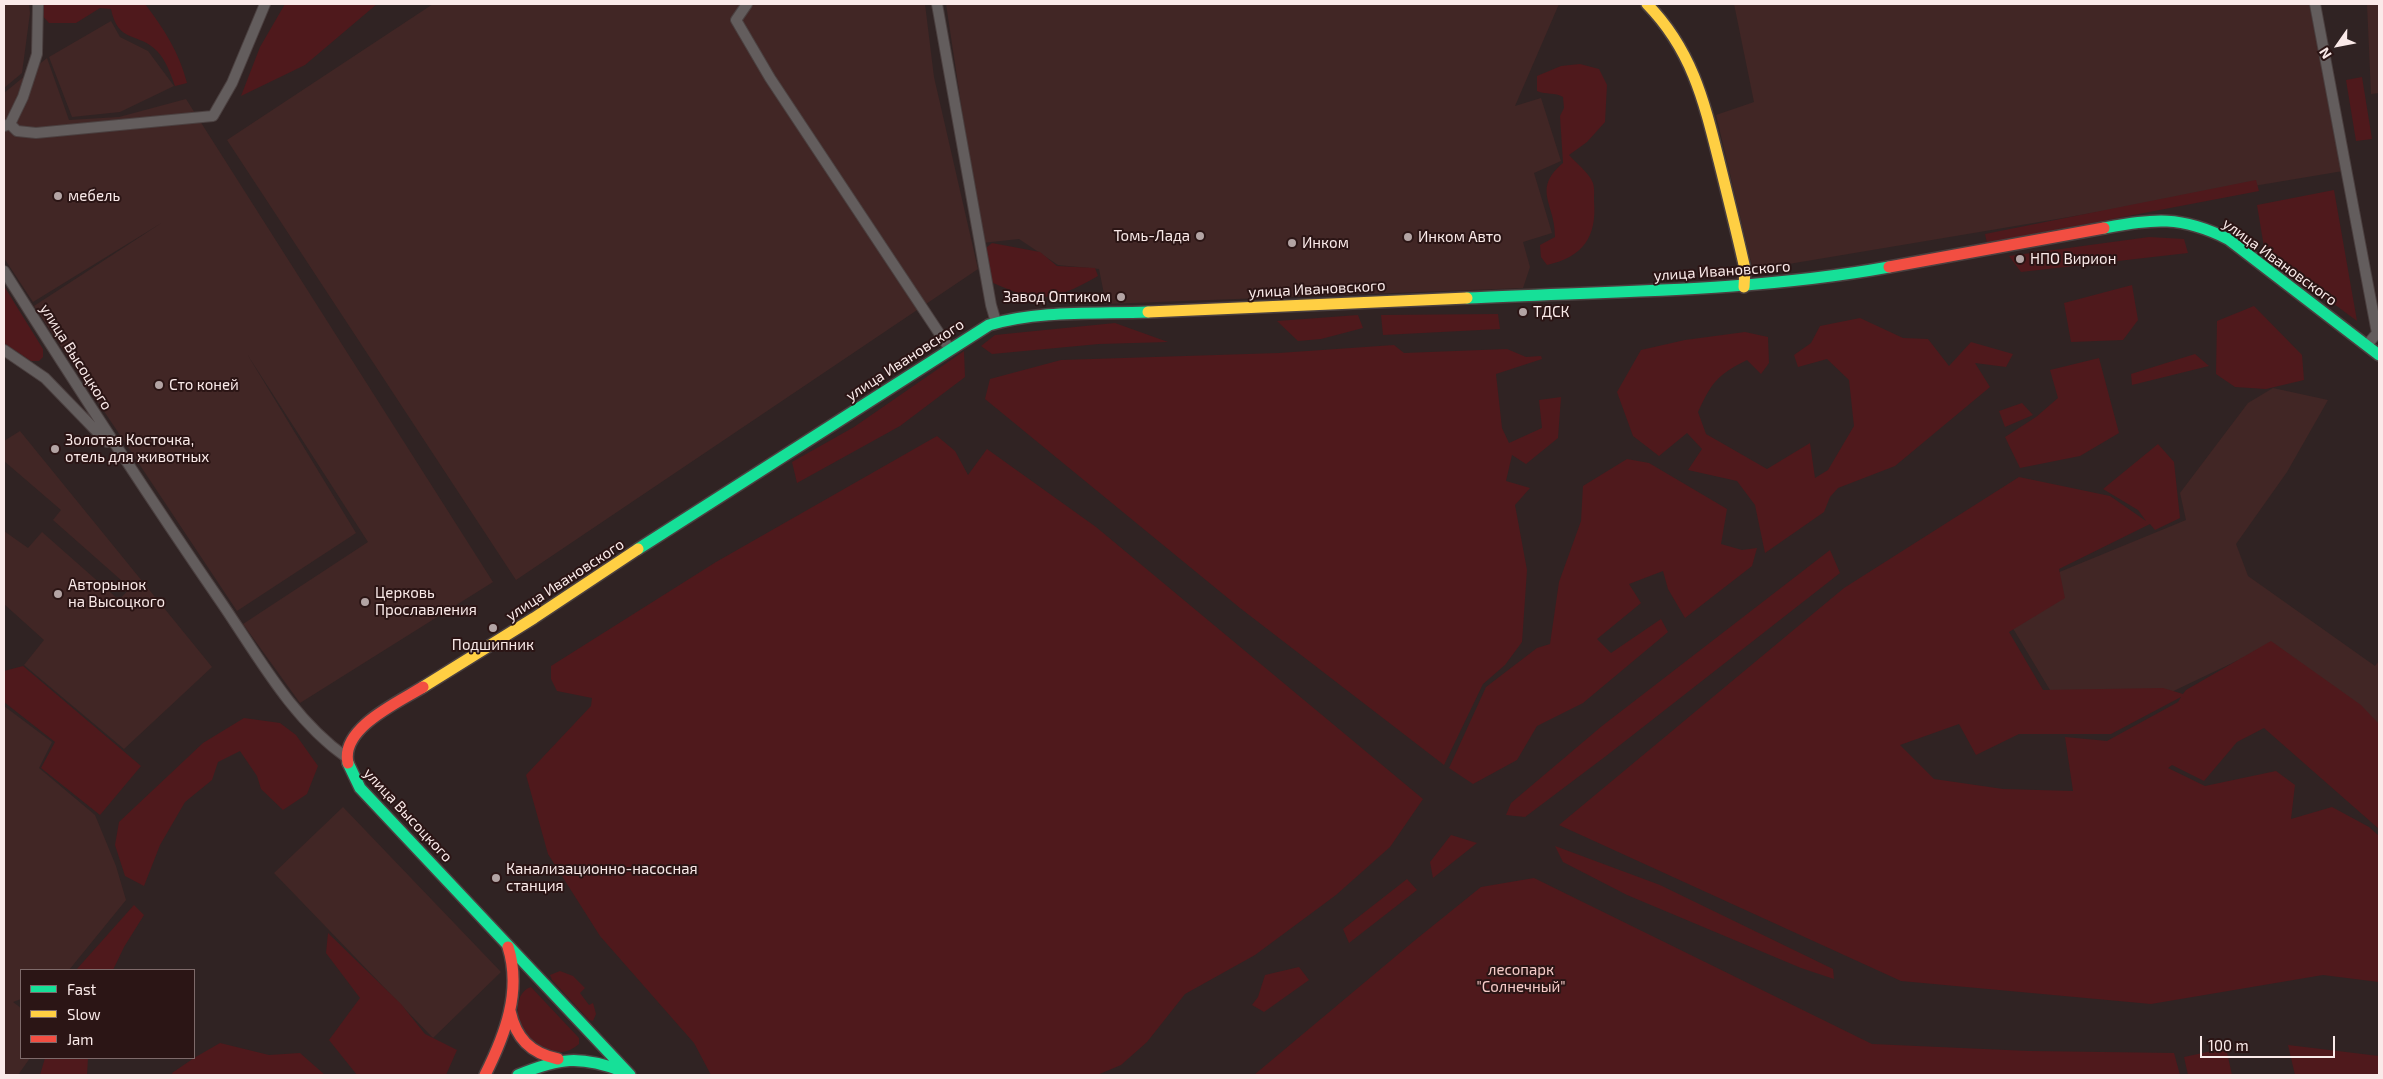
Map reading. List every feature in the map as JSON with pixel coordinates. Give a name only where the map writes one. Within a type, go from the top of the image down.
[{"type":"main road","points":[[1648,4],[1670,28],[1682,46],[1700,86],[1746,269],[1744,287]]},
{"type":"main road","name":"улица Ивановского","points":[[346,757],[354,734],[372,720],[527,622],[681,520],[949,348],[980,329],[996,322],[1031,317],[1744,287],[1829,278],[2150,220],[2178,220],[2201,225],[2228,239],[2379,355]]},
{"type":"main road","name":"улица Высоцкого","points":[[346,757],[351,775],[360,788],[630,1075]]},
{"type":"main road","points":[[503,938],[512,957],[515,974],[511,1005],[512,1023],[525,1046],[546,1058],[561,1060]]},
{"type":"main road","points":[[485,1075],[495,1057],[517,987],[531,969]]},
{"type":"main road","points":[[578,1058],[597,1042]]},
{"type":"main road","points":[[518,1075],[548,1062],[578,1058],[601,1062],[630,1075]]},
{"type":"street","points":[[38,4],[37,54],[23,97],[7,125],[16,131],[36,134],[212,116],[232,82],[265,4]]},
{"type":"street","points":[[747,4],[736,20],[765,69],[949,348]]},
{"type":"street","points":[[937,4],[991,305],[996,322]]},
{"type":"street","points":[[2315,4],[2377,333],[2367,345]]},
{"type":"street","name":"улица Высоцкого","points":[[4,270],[123,458],[276,683],[326,743],[346,757]]},
{"type":"street","name":"улица Высоцкого","points":[[4,350],[45,378],[123,458]]},
{"type":"shaded area","points":[[4,4],[29,4],[30,13],[22,73],[4,88]]},
{"type":"shaded area","points":[[433,4],[925,4],[934,77],[978,269],[516,580],[227,140]]},
{"type":"shaded area","points":[[946,4],[1559,4],[1515,106],[1541,98],[1561,161],[1534,173],[1552,233],[1523,242],[1530,267],[1523,288],[1106,304],[1099,269],[1058,265],[1019,239],[982,243]]},
{"type":"shaded area","points":[[1734,4],[2309,4],[2343,171],[1753,270],[1716,115],[1754,102]]},
{"type":"shaded area","points":[[2367,4],[2379,4],[2379,93],[2371,94]]},
{"type":"shaded area","points":[[111,21],[120,37],[148,51],[174,86],[120,112],[72,117],[49,57]]},
{"type":"shaded area","points":[[47,58],[69,120],[119,117],[186,99],[493,582],[300,703],[243,624],[368,542],[247,354],[356,533],[237,611],[34,306],[163,222],[33,302],[4,258],[4,93]]},
{"type":"shaded area","points":[[2273,388],[2328,400],[2287,472],[2236,544],[2248,576],[2375,666],[2379,661],[2379,725],[2268,646],[2163,696],[2050,690],[2011,625],[2057,573],[2186,520],[2180,493],[2248,403]]},
{"type":"shaded area","name":"Авторынок на Высоцкого","points":[[20,431],[212,667],[124,749],[24,665],[44,640],[4,604],[4,531],[28,548],[42,532],[119,600],[130,588],[53,520],[61,510],[4,461],[4,441]]},
{"type":"shaded area","points":[[4,706],[52,742],[39,768],[95,815],[116,866],[126,900],[70,969],[20,969],[20,999],[13,1002],[20,1007],[20,1059],[29,1059],[18,1075],[4,1075]]},
{"type":"shaded area","points":[[343,807],[501,972],[433,1038],[274,873]]},
{"type":"green space","points":[[42,4],[145,4],[170,41],[180,61],[187,83],[175,86],[168,68],[157,51],[143,41],[124,33],[114,20],[111,9],[100,8],[76,23],[49,23],[40,13]]},
{"type":"green space","points":[[285,4],[377,4],[305,65],[241,96],[260,47]]},
{"type":"green space","points":[[1580,64],[1599,69],[1607,85],[1605,122],[1587,142],[1569,155],[1588,174],[1593,183],[1593,225],[1590,235],[1578,251],[1570,257],[1547,265],[1541,257],[1540,245],[1555,237],[1547,190],[1548,181],[1563,163],[1560,116],[1564,108],[1563,97],[1537,91],[1537,76],[1561,66]]},
{"type":"green space","points":[[2362,77],[2372,139],[2356,141],[2346,80]]},
{"type":"green space","points":[[2256,180],[2259,191],[1987,243],[1985,234]]},
{"type":"green space","points":[[2334,190],[2357,321],[2265,253],[2257,205]]},
{"type":"green space","points":[[2149,237],[2184,239],[2188,253],[2021,272],[2009,256]]},
{"type":"green space","points":[[992,243],[1040,252],[1057,266],[1095,268],[1098,276],[1067,292],[1054,296],[1042,297],[1017,293],[985,279],[980,253]]},
{"type":"green space","points":[[2132,285],[2138,320],[2123,340],[2071,342],[2064,303]]},
{"type":"green space","points":[[4,286],[43,349],[43,357],[39,361],[31,361],[4,343]]},
{"type":"green space","points":[[2254,306],[2302,355],[2304,380],[2266,389],[2235,387],[2216,374],[2217,321]]},
{"type":"green space","points":[[1498,314],[1500,329],[1383,335],[1381,315]]},
{"type":"green space","points":[[1358,315],[1363,328],[1321,339],[1298,341],[1277,321]]},
{"type":"green space","points":[[1860,318],[1903,338],[1928,339],[1949,366],[1971,342],[2013,354],[2006,367],[1975,363],[1990,387],[1895,466],[1838,488],[1830,497],[1824,512],[1765,553],[1755,505],[1737,481],[1688,470],[1702,449],[1687,433],[1659,456],[1633,436],[1617,392],[1641,350],[1685,340],[1745,332],[1768,337],[1769,363],[1761,374],[1747,360],[1729,370],[1716,380],[1698,412],[1706,434],[1767,469],[1810,443],[1815,478],[1828,470],[1854,426],[1849,380],[1827,359],[1798,367],[1794,355],[1811,343],[1820,326]]},
{"type":"green space","points":[[1115,323],[1168,342],[1099,344],[992,354],[981,346],[995,335]]},
{"type":"green space","points":[[1394,345],[1404,353],[1507,349],[1526,357],[1541,356],[1542,359],[1496,374],[1502,428],[1509,443],[1542,428],[1539,400],[1561,397],[1558,438],[1526,464],[1512,455],[1506,481],[1530,488],[1515,505],[1527,570],[1522,642],[1505,665],[1483,684],[1444,765],[1240,608],[985,399],[990,379],[1061,360],[1279,353]]},
{"type":"green space","points":[[964,351],[965,377],[900,426],[797,483],[792,462],[854,427]]},
{"type":"green space","points":[[2195,354],[2209,366],[2132,385],[2131,374]]},
{"type":"green space","points":[[2099,358],[2119,433],[2080,456],[2020,468],[2005,437],[2036,417],[2058,398],[2050,370]]},
{"type":"green space","points":[[2022,403],[2033,415],[2005,427],[1999,411]]},
{"type":"green space","points":[[937,436],[955,451],[968,475],[987,449],[1096,527],[1423,799],[1390,847],[1336,895],[1255,955],[1185,994],[1147,1042],[1121,1065],[1097,1075],[711,1075],[694,1043],[600,936],[548,854],[526,775],[591,706],[592,698],[557,691],[551,679],[551,666],[716,562]]},
{"type":"green space","points":[[2158,444],[2174,462],[2180,518],[2155,530],[2150,524],[2059,569],[2065,598],[2009,632],[2043,690],[2163,688],[2183,694],[2186,690],[2271,641],[2361,705],[2379,724],[2379,829],[2264,728],[2237,742],[2204,781],[2172,765],[2168,768],[2205,786],[2276,771],[2295,785],[2291,819],[2332,807],[2369,827],[2379,836],[2379,982],[2323,975],[2151,1004],[1901,981],[1559,825],[1844,588],[2019,477],[2110,496],[2146,521],[2138,510],[2103,489]],"holes":[[[2181,697],[2178,702],[2107,741],[2065,737],[2073,791],[2003,789],[1934,779],[1900,745],[1959,724],[1976,755],[2019,734],[2111,734]]]},
{"type":"green space","points":[[1627,459],[1649,463],[1727,509],[1721,544],[1742,550],[1757,548],[1752,566],[1685,618],[1668,589],[1663,571],[1629,584],[1641,603],[1597,639],[1611,653],[1661,619],[1668,632],[1583,703],[1537,726],[1517,760],[1473,784],[1449,768],[1486,687],[1537,648],[1550,644],[1559,582],[1581,521],[1583,486]]},
{"type":"green space","points":[[1830,550],[1840,573],[1525,817],[1506,815],[1511,803],[1602,726]]},
{"type":"green space","points":[[23,666],[141,766],[100,815],[41,768],[55,742],[4,702],[4,671]]},
{"type":"green space","points":[[244,718],[280,723],[296,735],[318,766],[307,794],[283,810],[261,789],[257,776],[240,751],[218,762],[212,780],[185,802],[160,845],[144,886],[125,876],[115,845],[119,822],[203,743]]},
{"type":"green space","points":[[1451,835],[1477,843],[1433,878],[1430,862]]},
{"type":"green space","points":[[1555,846],[1660,885],[1833,969],[1834,979],[1801,968],[1627,895],[1563,862]]},
{"type":"green space","name":"лесопарк \"Солнечный\"","points":[[1534,878],[1872,1044],[2029,1051],[2174,1053],[2180,1075],[1254,1075],[1481,887]]},
{"type":"green space","points":[[1407,879],[1417,890],[1349,943],[1343,929]]},
{"type":"green space","points":[[134,905],[144,915],[124,947],[113,969],[77,969]]},
{"type":"green space","points":[[328,933],[401,1004],[425,1034],[457,1050],[446,1075],[357,1075],[329,1040],[360,998],[326,953]]},
{"type":"green space","points":[[1299,967],[1309,980],[1264,1012],[1252,1005],[1258,997],[1265,975]]},
{"type":"green space","points":[[560,971],[573,976],[585,988],[580,993],[589,1005],[593,1003],[596,1014],[593,1021],[589,1020],[552,980],[550,975]]},
{"type":"green space","points":[[531,987],[579,1038],[579,1044],[568,1051],[544,1050],[525,1034],[518,1010],[520,997],[524,991]]},
{"type":"green space","points":[[220,1043],[269,1055],[300,1053],[325,1075],[173,1075],[172,1073]]},
{"type":"green space","points":[[2288,1045],[2379,1056],[2379,1075],[2295,1075]]},
{"type":"green space","points":[[2226,1048],[2232,1075],[2188,1075],[2184,1057]]},
{"type":"green space","points":[[45,1059],[88,1059],[87,1075],[40,1075]]},
{"type":"traffic: fast","points":[[2104,228],[2153,221],[2167,221],[2196,226],[2211,231],[2228,239],[2379,355]]},
{"type":"traffic: fast","points":[[1467,298],[1732,286],[1837,275],[1889,267]]},
{"type":"traffic: fast","points":[[638,549],[989,325],[1008,320],[1048,315],[1148,312]]},
{"type":"traffic: fast","points":[[348,763],[360,788],[630,1075]]},
{"type":"traffic: fast","points":[[518,1075],[546,1065],[570,1061],[594,1062],[622,1071]]},
{"type":"traffic: slow","points":[[1647,4],[1662,21],[1686,58],[1701,97],[1745,269],[1744,287]]},
{"type":"traffic: slow","points":[[1148,312],[1467,298]]},
{"type":"traffic: slow","points":[[423,687],[534,618],[638,549]]},
{"type":"traffic: jam","points":[[1889,267],[2104,228]]},
{"type":"traffic: jam","points":[[348,763],[348,750],[353,738],[362,728],[387,708],[423,687]]},
{"type":"traffic: jam","points":[[485,1075],[505,1029],[512,996],[512,963],[508,947]]},
{"type":"traffic: jam","points":[[510,1011],[516,1029],[526,1043],[540,1053],[558,1059]]},
{"type":"place","name":"мебель","points":[[58,196]]},
{"type":"place","name":"Томь-Лада","points":[[1200,236]]},
{"type":"place","name":"Инком Авто","points":[[1408,237]]},
{"type":"place","name":"Инком","points":[[1292,243]]},
{"type":"place","name":"НПО Вирион","points":[[2020,259]]},
{"type":"place","name":"Завод Оптиком","points":[[1121,297]]},
{"type":"place","name":"ТДСК","points":[[1523,312]]},
{"type":"place","name":"Сто коней","points":[[159,385]]},
{"type":"place","name":"Золотая Косточка, отель для животных","points":[[55,449]]},
{"type":"place","name":"Авторынок на Высоцкого","points":[[58,594]]},
{"type":"place","name":"Церковь Прославления","points":[[365,602]]},
{"type":"place","name":"Подшипник","points":[[493,628]]},
{"type":"place","name":"Канализационно-насосная станция","points":[[496,878]]}]
